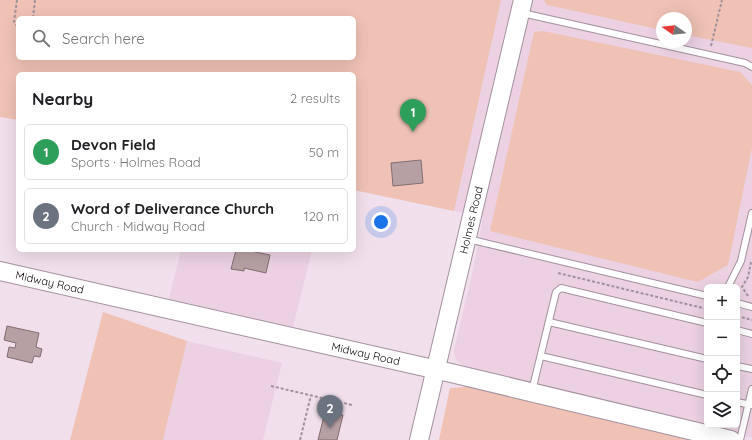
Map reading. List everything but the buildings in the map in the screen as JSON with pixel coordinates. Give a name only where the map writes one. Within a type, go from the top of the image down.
[{"type":"street","name":"Holmes Road","points":[[419,440],[521,6]]},
{"type":"street","name":"Midway Road","points":[[0,271],[435,370],[731,440]]},
{"type":"lane","points":[[521,6],[745,63],[752,67]]},
{"type":"lane","points":[[730,284],[741,261],[752,213]]},
{"type":"lane","points":[[466,239],[704,295]]},
{"type":"lane","points":[[532,393],[556,292],[561,288],[704,322]]},
{"type":"lane","points":[[740,304],[752,307]]},
{"type":"lane","points":[[549,322],[704,358]]},
{"type":"lane","points":[[740,331],[752,334]]},
{"type":"lane","points":[[541,356],[704,394]]},
{"type":"lane","points":[[740,367],[752,369]]},
{"type":"lane","points":[[740,440],[750,405],[752,389]]},
{"type":"lane","points":[[740,403],[750,405]]},
{"type":"path","points":[[16,24],[14,22],[17,0]]},
{"type":"path","points":[[33,16],[35,0]]},
{"type":"path","points":[[711,46],[722,0]]},
{"type":"path","points":[[752,257],[748,277],[742,287],[747,296],[752,297]]},
{"type":"path","points":[[558,273],[704,308]]},
{"type":"path","points":[[740,317],[752,320]]},
{"type":"path","points":[[271,386],[352,405]]},
{"type":"path","points":[[300,440],[311,395]]},
{"type":"shaded area","points":[[0,0],[501,0],[454,211],[356,190],[356,72],[16,72],[16,120],[0,117]]},
{"type":"shaded area","points":[[229,0],[752,0],[752,438],[710,428],[740,428],[740,284],[704,284],[704,427],[474,372],[456,360],[454,350],[473,270],[483,217],[356,190],[356,72],[210,72],[333,60],[356,60],[356,16],[340,16]]},
{"type":"shaded area","points":[[544,0],[752,0],[752,48],[692,36],[692,12],[656,12],[656,29],[547,5]]},
{"type":"shaded area","points":[[543,31],[740,72],[752,85],[752,148],[728,265],[698,282],[490,231],[534,32]]},
{"type":"shaded area","points":[[181,252],[312,252],[293,327],[169,299]]},
{"type":"shaded area","points":[[103,312],[187,341],[163,440],[70,440]]},
{"type":"shaded area","points":[[187,341],[282,363],[263,440],[163,440]]},
{"type":"shaded area","points":[[478,386],[706,440],[439,440],[450,388]]},
{"type":"place","name":"Devon Field","points":[[413,132]]},
{"type":"place","name":"Word of Deliverance Church","points":[[330,428]]}]
